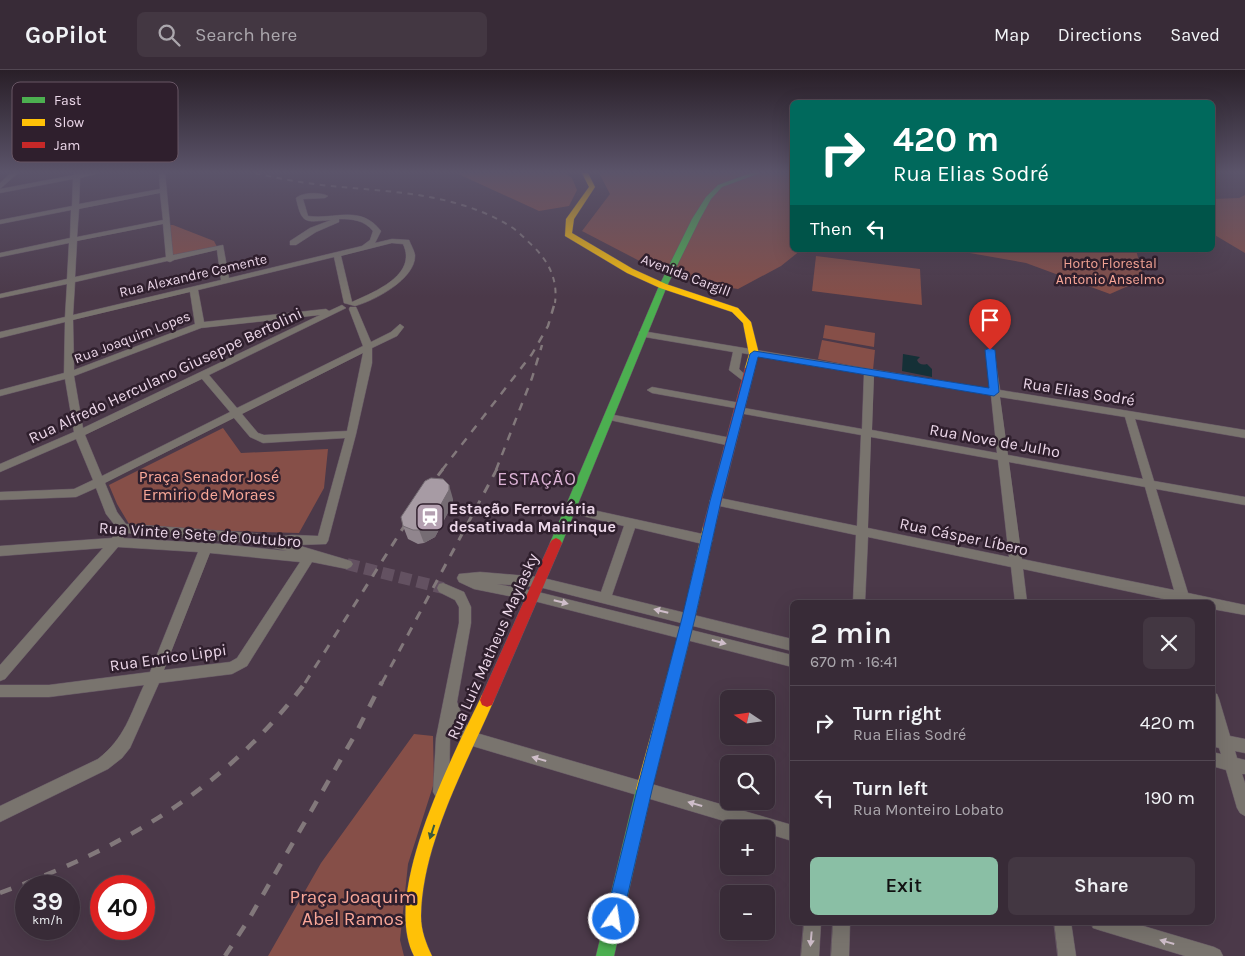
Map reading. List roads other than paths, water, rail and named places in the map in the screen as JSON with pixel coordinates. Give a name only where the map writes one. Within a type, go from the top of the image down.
[{"type":"street","points":[[0,222],[41,214]]},
{"type":"street","points":[[0,675],[115,542],[123,528],[112,514],[79,434],[69,375],[69,318],[75,214]]},
{"type":"street","points":[[165,214],[170,260]]},
{"type":"street","points":[[303,214],[306,218],[313,219],[342,217],[368,220],[377,232],[373,241],[359,249]]},
{"type":"street","name":"Avenida Cargill","points":[[571,214],[569,217],[568,234],[630,271],[663,286],[718,303],[743,316],[747,322],[754,354]]},
{"type":"street","name":"Rua Luiz Matheus Maylasky","points":[[423,956],[416,942],[414,901],[420,868],[440,805],[468,738],[534,596],[663,286],[699,214]]},
{"type":"street","points":[[293,243],[313,230],[342,217]]},
{"type":"street","points":[[0,255],[166,221]]},
{"type":"street","name":"Rua Alexandre Cemente","points":[[0,335],[337,254],[392,242],[406,242],[411,253],[410,261],[403,273],[381,293],[346,307]]},
{"type":"street","points":[[0,296],[170,260],[220,247],[225,281]]},
{"type":"street","points":[[204,375],[254,435],[263,439],[351,434],[367,363],[368,347],[346,307],[337,254]]},
{"type":"street","points":[[194,289],[200,325]]},
{"type":"street","name":"Rua Joaquim Lopes","points":[[0,393],[69,375],[200,325],[346,307]]},
{"type":"street","name":"Rua Alfredo Herculano Giuseppe Bertolini","points":[[0,468],[79,434],[346,307]]},
{"type":"street","points":[[0,496],[76,493],[394,334],[400,327]]},
{"type":"street","name":"Rua Elias Sodré","points":[[642,334],[1245,434]]},
{"type":"street","points":[[990,350],[1021,600]]},
{"type":"street","points":[[738,351],[734,372],[747,381]]},
{"type":"street","points":[[605,956],[644,790],[689,618],[715,501],[754,354]]},
{"type":"street","points":[[859,600],[869,372]]},
{"type":"street","name":"Rua Nove de Julho","points":[[652,390],[867,434],[1245,501]]},
{"type":"street","points":[[1129,414],[1183,600]]},
{"type":"street","points":[[609,417],[731,442]]},
{"type":"street","name":"Rua Vinte e Sete de Outubro","points":[[275,542],[292,540],[322,541],[351,434]]},
{"type":"street","name":"Rua Cásper Líbero","points":[[715,501],[1016,563],[1183,600]]},
{"type":"street","points":[[570,509],[707,540]]},
{"type":"street","points":[[605,598],[631,523]]},
{"type":"street","name":"Rua Vinte e Sete de Outubro","points":[[123,528],[252,538],[275,542],[312,556],[347,564]]},
{"type":"street","name":"Rua Vinte e Sete de Outubro","points":[[0,551],[115,542],[312,556]]},
{"type":"street","points":[[0,814],[103,764],[126,743],[155,677],[206,548]]},
{"type":"street","name":"Rua Enrico Lippi","points":[[0,691],[49,691],[232,668],[242,662],[312,556]]},
{"type":"street","points":[[790,644],[539,582],[480,577],[464,578],[474,584],[534,596],[790,660]]},
{"type":"street","points":[[440,805],[443,738],[465,623],[465,607],[460,596],[443,588]]},
{"type":"street","points":[[1215,605],[1245,610]]},
{"type":"street","points":[[451,703],[460,727],[468,738],[790,832]]},
{"type":"street","points":[[1215,717],[1219,740],[1238,765],[1245,808]]},
{"type":"street","points":[[1219,740],[1245,746]]},
{"type":"street","points":[[1215,760],[1238,765]]},
{"type":"street","points":[[810,956],[813,925]]},
{"type":"street","points":[[840,956],[842,925]]},
{"type":"street","points":[[1062,925],[1067,956]]},
{"type":"street","points":[[1110,925],[1214,956]]},
{"type":"tunnel","points":[[347,564],[443,588]]},
{"type":"railway","points":[[487,214],[516,230],[544,258],[554,279],[555,303]]},
{"type":"railway","points":[[442,470],[532,354],[548,326],[555,302]]},
{"type":"railway","points":[[496,470],[532,378],[542,345]]},
{"type":"railway","points":[[427,490],[443,469]]},
{"type":"railway","points":[[382,683],[497,469]]},
{"type":"railway","points":[[305,683],[410,517]]},
{"type":"railway","points":[[0,893],[89,856],[169,811],[206,784],[241,754],[274,720],[306,682]]},
{"type":"railway","points":[[225,956],[249,919],[356,733],[382,682]]},
{"type":"place","name":"Estação Ferroviária desativada Mairinque","points":[[430,517]]},
{"type":"district","name":"ESTAÇÃO","points":[[537,479]]},
{"type":"park label","name":"Horto Florestal Antonio Anselmo","points":[[1110,272]]},
{"type":"park label","name":"Praça Senador José Ermirio de Moraes","points":[[209,485]]},
{"type":"park label","name":"Praça Joaquim Abel Ramos","points":[[353,907]]}]
